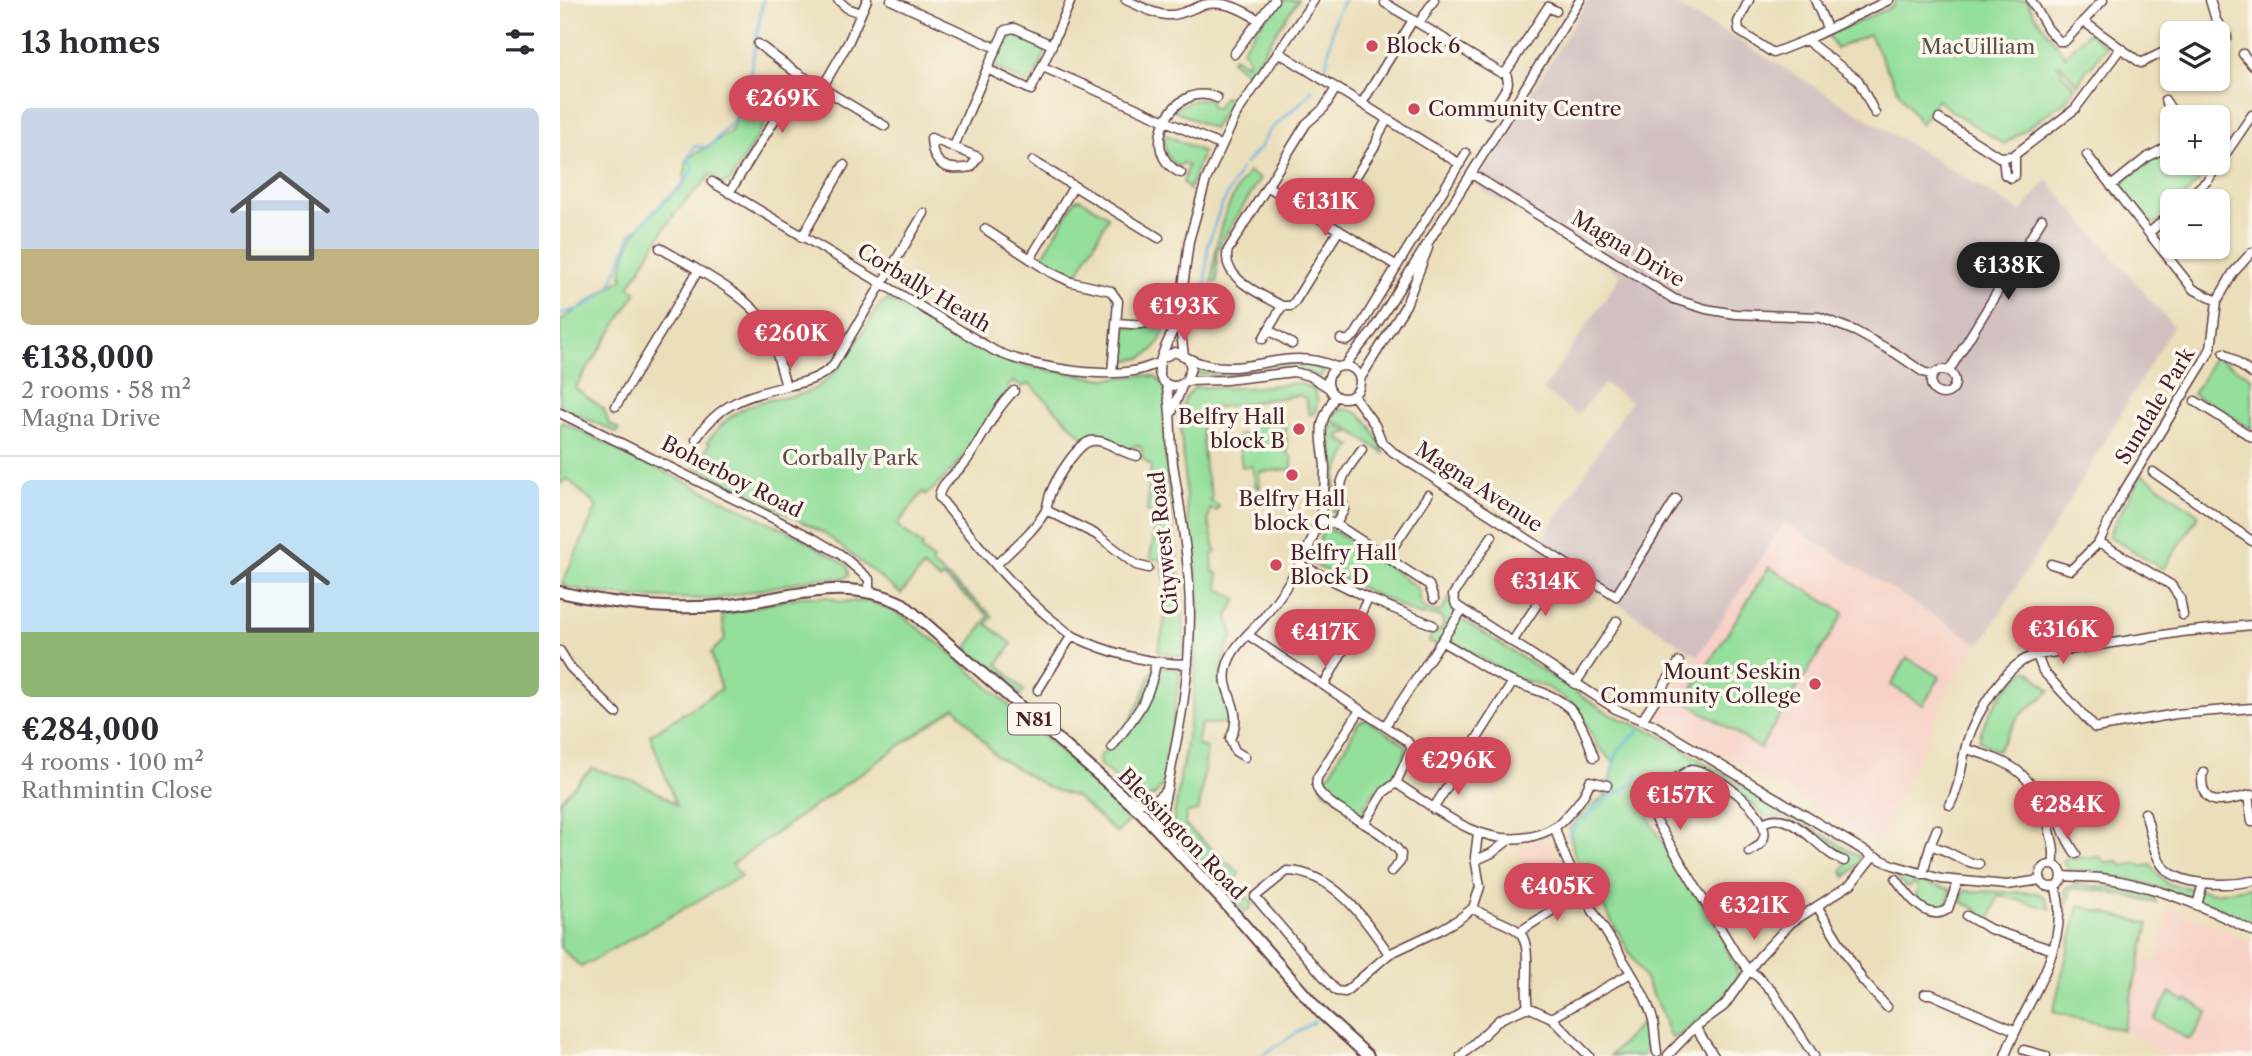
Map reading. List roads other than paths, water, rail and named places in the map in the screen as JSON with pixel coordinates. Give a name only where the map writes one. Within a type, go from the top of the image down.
[{"type":"main road","name":"Blessington Road","points":[[560,592],[603,602],[676,607],[729,605],[818,589],[869,591],[891,598],[913,612],[1153,826],[1225,903],[1320,1012],[1368,1056]]},
{"type":"street","points":[[838,0],[847,8],[861,13]]},
{"type":"street","points":[[822,89],[848,43],[867,0]]},
{"type":"street","points":[[891,0],[996,48]]},
{"type":"street","points":[[987,69],[1031,90],[1071,0]]},
{"type":"street","points":[[1126,0],[1160,14],[1171,15],[1206,4],[1224,3],[1240,8],[1259,20]]},
{"type":"street","points":[[1234,54],[1274,0]]},
{"type":"street","points":[[1158,376],[1160,360],[1179,318],[1189,241],[1206,180],[1220,145],[1237,113],[1314,0]]},
{"type":"street","points":[[1362,103],[1416,22],[1434,0]]},
{"type":"street","points":[[1329,388],[1328,378],[1372,332],[1580,0]]},
{"type":"street","points":[[1749,0],[1738,22],[1739,31],[1773,53],[1889,0]]},
{"type":"street","points":[[1815,0],[1827,29]]},
{"type":"street","points":[[2031,0],[2048,29],[2059,41],[2065,41],[2104,0]]},
{"type":"street","points":[[2210,0],[2218,21]]},
{"type":"street","points":[[1385,3],[1501,73],[1506,72]]},
{"type":"street","points":[[1487,113],[1490,114],[1507,87],[1506,72],[1548,6],[1556,11]]},
{"type":"street","points":[[2083,22],[2141,63],[2160,54]]},
{"type":"street","points":[[954,146],[1005,30],[1014,28],[1052,45]]},
{"type":"street","points":[[1805,40],[1858,80],[1875,113]]},
{"type":"street","points":[[758,44],[794,71],[885,126]]},
{"type":"street","points":[[1939,119],[2003,158],[2015,154],[2075,109],[2120,49]]},
{"type":"street","points":[[1278,52],[1460,164]]},
{"type":"street","points":[[2243,54],[2252,65]]},
{"type":"street","points":[[1043,67],[1220,145]]},
{"type":"street","points":[[1336,88],[1324,108],[1306,124],[1228,250],[1228,269],[1282,306],[1291,306],[1339,230]]},
{"type":"street","points":[[1181,173],[1167,164],[1162,154],[1159,137],[1165,122],[1175,105],[1191,97],[1202,94],[1217,98]]},
{"type":"street","points":[[2165,100],[2168,105]]},
{"type":"street","points":[[729,194],[779,113]]},
{"type":"street","points":[[2230,147],[2252,115]]},
{"type":"street","points":[[1327,223],[1376,144],[1387,120]]},
{"type":"street","points":[[931,138],[954,146],[978,157],[971,167],[951,168],[939,163],[931,151],[931,138]]},
{"type":"street","points":[[2111,186],[2146,158],[2160,150]]},
{"type":"street","points":[[1341,339],[1347,341],[1355,335],[1466,153]]},
{"type":"street","points":[[2003,158],[2005,175],[2011,178],[2015,172],[2015,154]]},
{"type":"street","points":[[2087,155],[2193,289],[2217,301]]},
{"type":"street","points":[[1033,161],[1159,238]]},
{"type":"street","points":[[802,237],[844,165]]},
{"type":"street","name":"Magna Drive","points":[[1472,174],[1674,299],[1735,314],[1819,317],[1855,331],[1933,376],[1932,388],[1938,394],[1947,394],[1956,386],[1955,377],[1949,371],[2042,219]]},
{"type":"street","points":[[2198,189],[2211,175]]},
{"type":"street","name":"Corbally Heath","points":[[712,183],[995,351],[1010,357],[1072,370],[1112,373],[1135,371]]},
{"type":"street","points":[[1030,259],[1074,186]]},
{"type":"street","points":[[1268,186],[1397,266]]},
{"type":"street","points":[[696,439],[711,418],[729,404],[815,379],[832,367],[924,213]]},
{"type":"street","points":[[2150,232],[2160,223]]},
{"type":"street","points":[[985,229],[1071,282],[1111,291],[1118,301],[1112,373]]},
{"type":"street","points":[[1135,371],[1158,376],[1166,384],[1177,386],[1184,383],[1294,372],[1310,376],[1329,388],[1335,396],[1344,398],[1353,395],[1406,305],[1428,245]]},
{"type":"street","points":[[660,248],[741,298],[757,312],[768,328],[786,386]]},
{"type":"street","name":"Sundale Park","points":[[2051,564],[2071,570],[2099,542],[2121,496],[2211,348],[2217,301],[2233,273],[2252,251]]},
{"type":"street","points":[[616,406],[698,271]]},
{"type":"street","points":[[1264,339],[1282,306]]},
{"type":"street","points":[[1117,323],[1141,326],[1159,317]]},
{"type":"street","points":[[1179,318],[1186,357],[1191,368],[1184,383]]},
{"type":"street","points":[[1269,330],[1292,344]]},
{"type":"street","points":[[1135,371],[1175,352],[1212,366],[1226,367],[1308,358],[1356,371],[1360,379]]},
{"type":"street","points":[[2224,353],[2252,374]]},
{"type":"street","points":[[1933,376],[1942,370],[1949,371]]},
{"type":"street","name":"Citywest Road","points":[[1170,418],[1184,383]]},
{"type":"street","name":"Citywest Road","points":[[1153,826],[1161,817],[1182,723],[1188,664],[1189,584],[1166,384]]},
{"type":"street","points":[[1014,391],[964,464],[939,490],[939,497],[996,565],[1039,609],[1072,635],[1116,653],[1156,662],[1188,664]]},
{"type":"street","name":"Magna Avenue","points":[[1353,395],[1375,425],[1382,442],[1393,452],[1616,596],[1676,499]]},
{"type":"street","points":[[1245,757],[1235,751],[1230,739],[1237,716],[1225,676],[1228,663],[1234,650],[1275,603],[1301,565],[1319,520],[1324,487],[1322,427],[1324,416],[1335,396]]},
{"type":"street","points":[[2195,401],[2252,437]]},
{"type":"street","name":"Boherboy Road","points":[[560,413],[829,547],[869,579],[869,591]]},
{"type":"street","points":[[996,565],[1034,528],[1046,510],[1051,491],[1078,448],[1085,443],[1100,440],[1137,456]]},
{"type":"street","points":[[1336,524],[1344,510],[1339,489],[1341,480],[1362,449]]},
{"type":"street","points":[[2153,472],[2252,541]]},
{"type":"street","points":[[1387,558],[1428,495]]},
{"type":"street","points":[[1046,510],[1097,535],[1136,565],[1148,568]]},
{"type":"street","points":[[1319,520],[1336,524],[1429,585],[1434,599]]},
{"type":"street","points":[[1492,536],[1453,595],[1456,605],[1575,684],[1617,710],[1652,724],[1873,856],[1923,874],[1958,881],[2007,885],[2041,880]]},
{"type":"street","points":[[2099,542],[2171,585],[2180,598],[2183,615]]},
{"type":"street","points":[[1301,565],[1368,598],[1433,625]]},
{"type":"street","points":[[1512,642],[1554,579]]},
{"type":"street","points":[[1324,685],[1368,598]]},
{"type":"street","points":[[1385,726],[1462,610]]},
{"type":"street","points":[[1575,684],[1617,621]]},
{"type":"street","points":[[1950,805],[1961,779],[1974,724],[2003,679],[2018,662],[2036,655],[2183,632],[2252,625]]},
{"type":"street","points":[[1038,690],[1072,635]]},
{"type":"street","points":[[1248,635],[1407,741],[1412,748],[1396,783],[1384,792],[1365,823]]},
{"type":"street","points":[[1442,642],[1513,682],[1538,689],[1571,710],[1579,721],[1594,757]]},
{"type":"street","points":[[560,651],[570,667],[616,713]]},
{"type":"street","points":[[2036,655],[2043,671],[2095,728],[2176,714],[2252,708]]},
{"type":"street","points":[[1112,747],[1148,696],[1156,662]]},
{"type":"street","points":[[1643,719],[1679,662]]},
{"type":"street","points":[[1476,740],[1513,682]]},
{"type":"street","points":[[1360,710],[1317,778],[1316,785],[1322,795],[1395,846],[1401,854],[1400,862],[1391,872]]},
{"type":"street","points":[[1966,749],[1998,759],[2027,779],[2039,795],[2046,817],[2053,844],[2053,865]]},
{"type":"street","points":[[1749,852],[1762,842],[1765,835],[1763,823],[1736,792],[1700,770],[1691,769],[1659,790],[1652,799],[1651,809],[1656,821],[1735,954],[1774,994],[1814,1056]]},
{"type":"street","points":[[1433,809],[1458,771]]},
{"type":"street","points":[[2204,772],[2202,783],[2204,795],[2208,799],[2215,801],[2250,796],[2252,822]]},
{"type":"street","points":[[1396,783],[1433,809],[1478,833],[1510,839],[1538,836],[1555,828],[1587,792],[1590,781],[1606,785]]},
{"type":"street","points":[[1115,790],[1147,803],[1158,799],[1167,788]]},
{"type":"street","points":[[2046,817],[2061,809],[2067,840],[2076,855]]},
{"type":"street","points":[[2146,813],[2161,864],[2168,872],[2203,883],[2252,881]]},
{"type":"street","points":[[1763,823],[1775,820],[1796,826],[1844,861]]},
{"type":"street","points":[[1555,828],[1567,865],[1631,973],[1653,1020],[1653,1054],[1668,1056],[1695,1027],[1724,1006],[1749,971],[1791,923],[1851,884],[1873,856]]},
{"type":"street","points":[[1923,874],[1937,829]]},
{"type":"street","points":[[1389,954],[1362,914],[1320,880],[1302,871],[1287,871],[1255,897],[1336,991],[1345,992],[1389,954],[1438,931],[1473,908],[1480,887],[1476,860],[1478,833]]},
{"type":"street","points":[[1476,860],[1492,853],[1510,839]]},
{"type":"street","points":[[1930,846],[1979,864]]},
{"type":"street","points":[[2053,865],[2061,870],[2063,876],[2056,887],[2046,886],[2040,875],[2043,869],[2053,865]]},
{"type":"street","points":[[2063,876],[2102,878],[2137,885],[2197,905],[2252,931]]},
{"type":"street","points":[[1896,879],[1914,901],[1936,914],[1948,909],[1958,881]]},
{"type":"street","points":[[2197,905],[2203,883]]},
{"type":"street","points":[[2006,1056],[2014,1030],[2035,997],[2053,950],[2060,913],[2056,887]]},
{"type":"street","points":[[1519,932],[1581,892]]},
{"type":"street","points":[[1817,906],[1863,981],[1887,1007]]},
{"type":"street","points":[[1473,908],[1519,932],[1525,940],[1527,958],[1524,993],[1528,1007]]},
{"type":"street","points":[[1967,916],[1990,929],[2053,950]]},
{"type":"street","points":[[1552,1018],[1631,973]]},
{"type":"street","points":[[1925,994],[1931,994],[2014,1030]]},
{"type":"street","points":[[1461,1056],[1500,1019],[1528,1007],[1552,1018],[1589,1056]]},
{"type":"street","points":[[1695,1027],[1714,1056]]},
{"type":"street","points":[[2024,1050],[2045,1056]]},
{"type":"waterway","points":[[560,314],[585,307],[610,288],[630,236],[684,184],[694,166],[688,158],[695,146],[708,148],[744,109],[763,0]]},
{"type":"waterway","points":[[1326,67],[1335,18],[1344,0]]},
{"type":"waterway","points":[[1245,164],[1260,148],[1269,131],[1312,90]]},
{"type":"waterway","points":[[1200,320],[1205,300],[1208,245],[1220,209],[1241,169]]},
{"type":"waterway","points":[[1569,836],[1576,826],[1610,796],[1616,757],[1622,746],[1639,730]]},
{"type":"waterway","points":[[1610,796],[1629,787],[1639,773]]},
{"type":"waterway","points":[[1261,1056],[1315,1021]]},
{"type":"place","name":"Block 6","points":[[1372,46]]},
{"type":"place","name":"Community Centre","points":[[1414,109]]},
{"type":"place","name":"Belfry Hall block B","points":[[1299,429]]},
{"type":"place","name":"Belfry Hall block C","points":[[1292,475]]},
{"type":"place","name":"Belfry Hall Block D","points":[[1276,565]]},
{"type":"place","name":"Mount Seskin Community College","points":[[1815,684]]},
{"type":"park label","name":"MacUilliam","points":[[1978,47]]},
{"type":"park label","name":"Corbally Park","points":[[850,458]]}]
